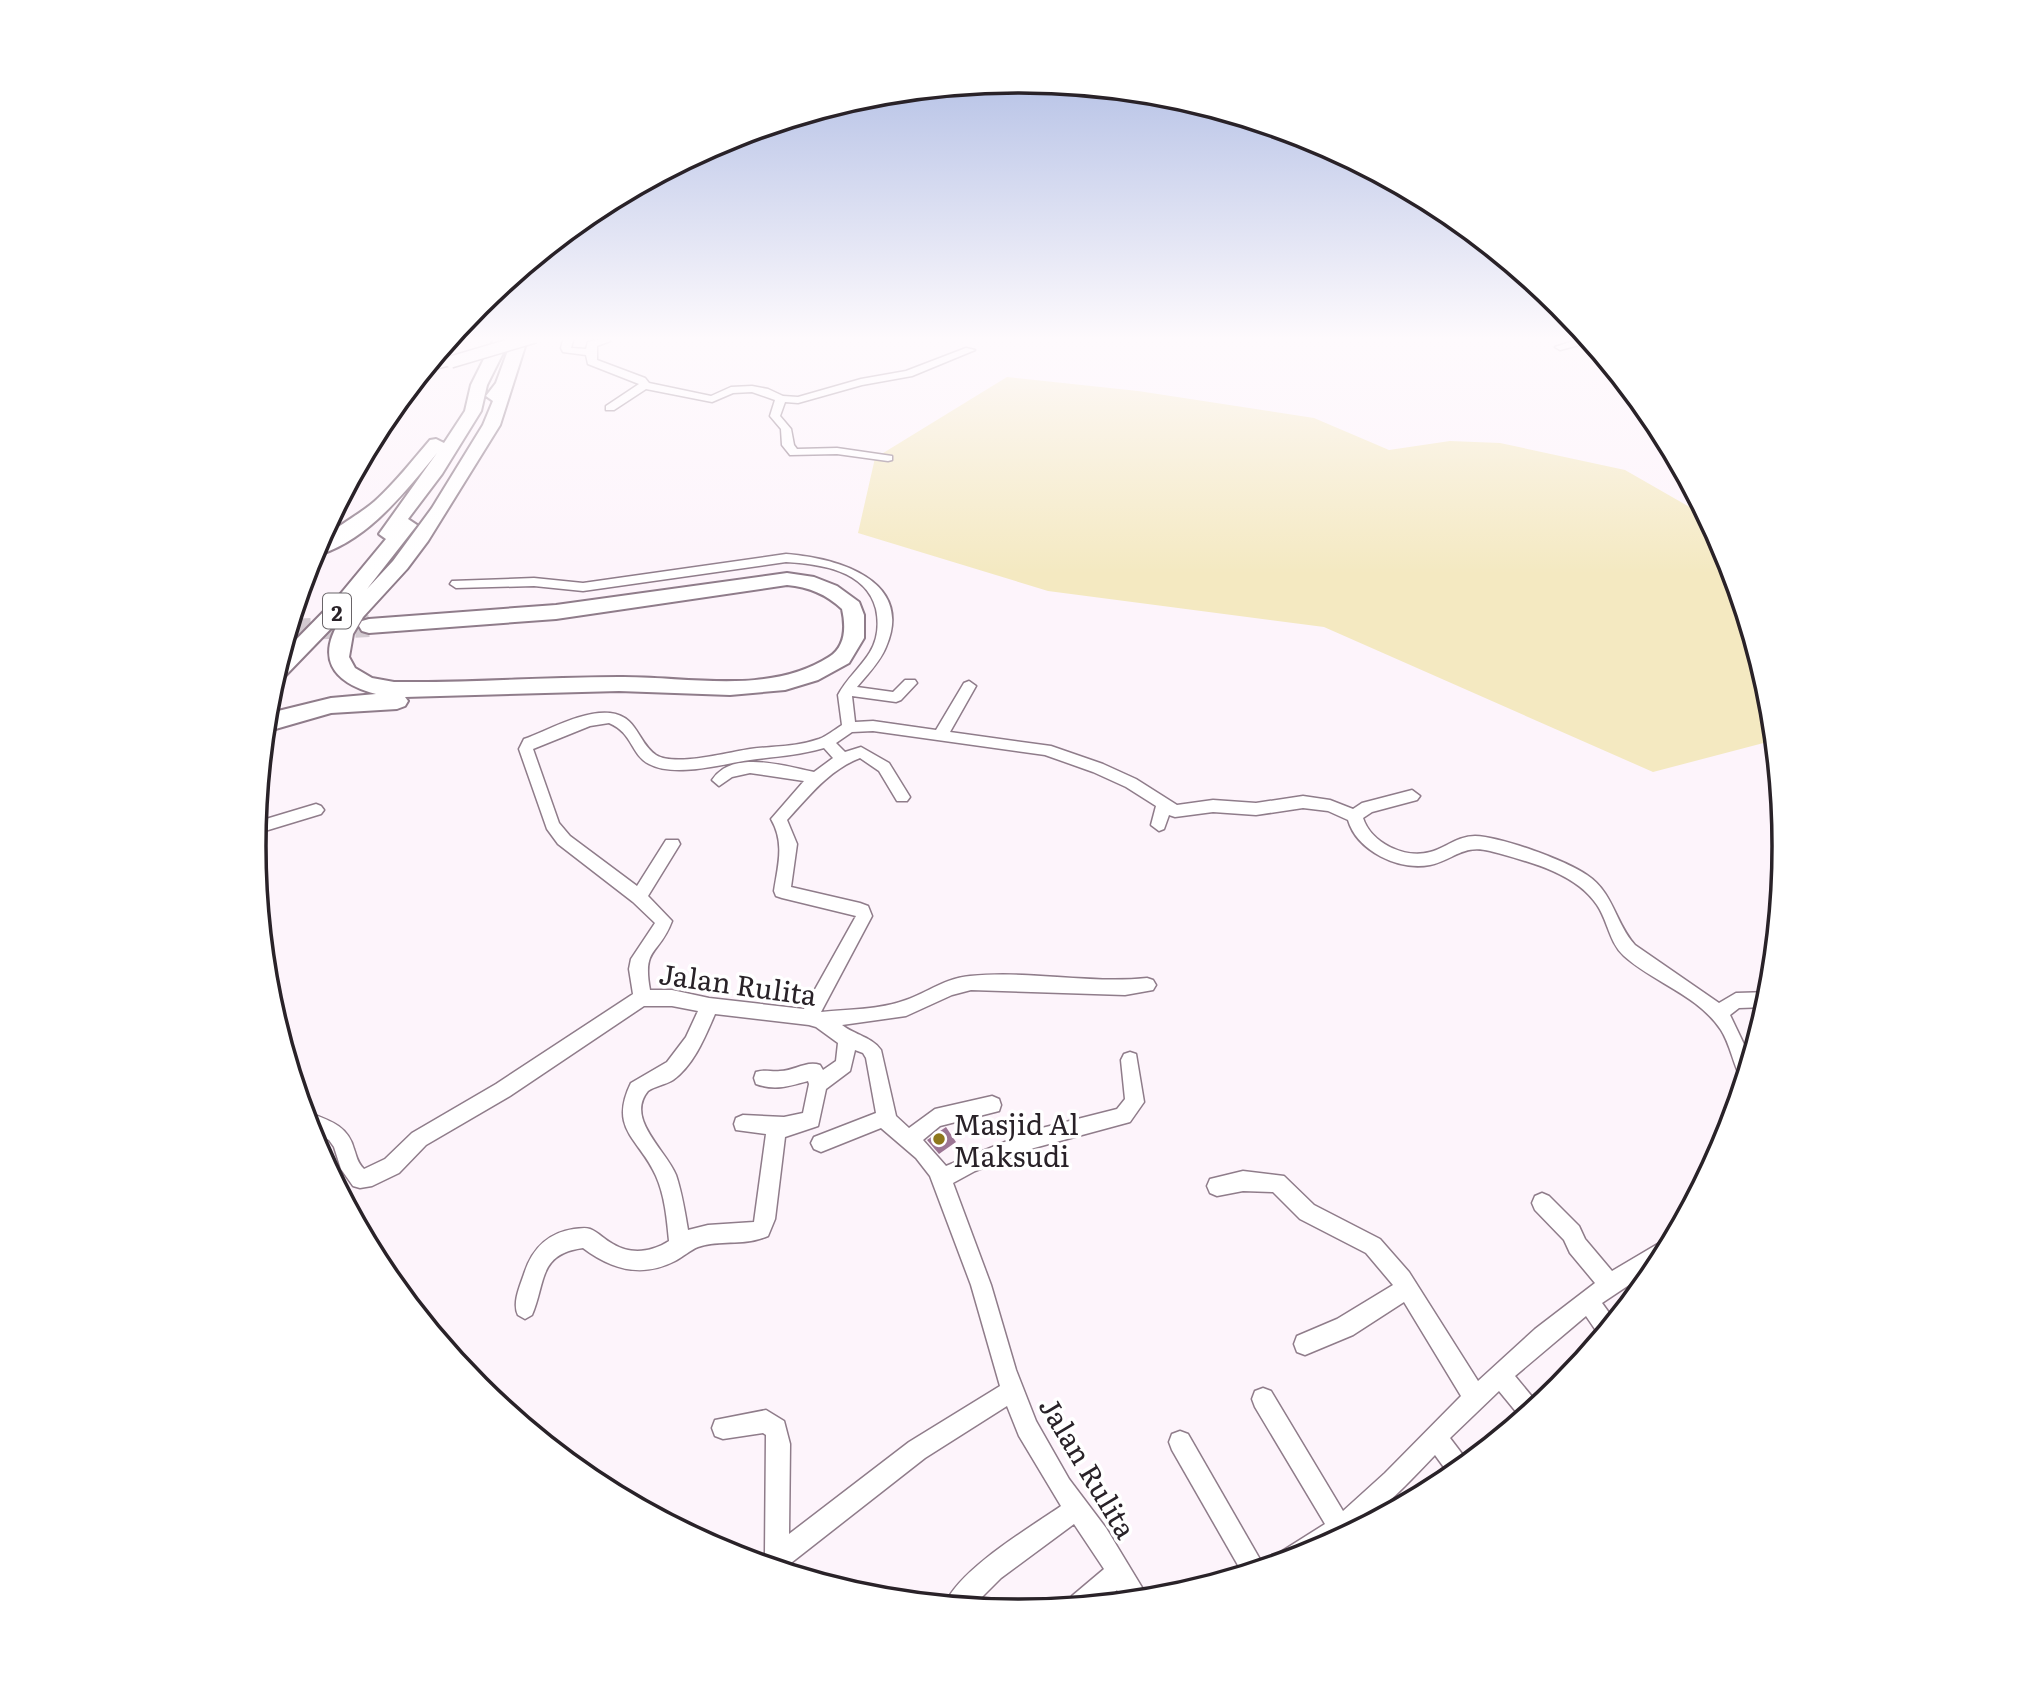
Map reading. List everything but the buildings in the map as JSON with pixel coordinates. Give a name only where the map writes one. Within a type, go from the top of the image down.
[{"type":"highway","points":[[332,540],[368,519],[413,472],[456,416]]},
{"type":"highway","name":"2","points":[[438,475],[470,416]]},
{"type":"highway","name":"2","points":[[291,655],[370,565],[438,475],[477,416]]},
{"type":"highway","points":[[278,720],[316,707],[367,701],[763,698],[793,693],[841,673],[857,660],[871,635],[872,620],[862,597],[850,586],[819,574],[792,571],[370,620],[556,612],[787,579],[804,579],[826,586],[852,607],[856,634],[837,662],[807,676],[780,684],[621,684],[432,690],[377,687],[357,681],[346,673],[340,661],[340,645],[360,609],[400,565],[464,472],[495,416]]},
{"type":"highway","name":"2","points":[[296,636],[370,565]]},
{"type":"street","points":[[775,416],[786,429],[788,445],[794,453],[836,451],[888,458]]},
{"type":"street","points":[[456,584],[522,582],[583,587],[760,561],[812,559],[858,576],[870,584],[882,604],[884,631],[878,650],[845,695],[849,727]]},
{"type":"street","points":[[847,691],[897,697],[910,683]]},
{"type":"street","points":[[942,734],[946,722],[954,714],[969,686]]},
{"type":"street","points":[[641,999],[643,987],[638,973],[639,961],[664,921],[639,897],[564,839],[552,825],[526,749],[530,743],[604,718],[619,719],[627,725],[648,757],[657,762],[700,764],[751,754],[796,751],[827,743],[849,727],[873,726],[1046,750],[1132,783],[1175,811],[1184,812],[1213,806],[1256,809],[1303,802],[1330,806],[1355,816]]},
{"type":"street","points":[[827,743],[842,759]]},
{"type":"street","points":[[815,1019],[864,916],[862,911],[854,908],[782,891],[789,844],[779,819],[816,778],[842,759],[861,752],[878,760],[902,797]]},
{"type":"street","points":[[719,780],[724,772],[734,768],[760,769],[816,778]]},
{"type":"street","points":[[1355,816],[1367,807],[1412,796]]},
{"type":"street","points":[[1158,825],[1164,805]]},
{"type":"street","points":[[267,825],[316,810]]},
{"type":"street","points":[[1355,816],[1355,821],[1369,839],[1396,855],[1426,860],[1460,844],[1479,843],[1537,860],[1587,884],[1602,899],[1615,932],[1627,948],[1694,993],[1718,1013],[1735,1040],[1742,1059]]},
{"type":"street","points":[[639,897],[672,844]]},
{"type":"street","points":[[815,1019],[897,1010],[950,986],[967,983],[1039,982],[1087,990],[1147,985]]},
{"type":"street","name":"Jalan Rulita","points":[[320,1124],[341,1136],[354,1174],[360,1179],[366,1179],[392,1166],[419,1139],[519,1079],[641,999],[672,998],[709,1006],[815,1019],[848,1040],[869,1047],[875,1056],[885,1118],[928,1157],[941,1179],[981,1285],[1012,1391],[1040,1453],[1098,1536],[1131,1591]]},
{"type":"street","points":[[1718,1013],[1736,1001],[1756,1000]]},
{"type":"street","points":[[680,1245],[667,1178],[658,1160],[635,1130],[634,1095],[641,1085],[668,1072],[682,1057],[701,1027],[709,1006]]},
{"type":"street","points":[[818,1084],[844,1065],[848,1040]]},
{"type":"street","points":[[941,1179],[970,1164],[1034,1139],[1123,1116],[1135,1102],[1130,1060]]},
{"type":"street","points":[[743,1124],[784,1126],[811,1120],[818,1084],[814,1071],[782,1080],[763,1078]]},
{"type":"street","points":[[908,1141],[932,1119],[992,1105]]},
{"type":"street","points":[[821,1143],[885,1118]]},
{"type":"street","points":[[525,1308],[537,1263],[542,1254],[562,1241],[586,1238],[619,1260],[627,1262],[660,1256],[698,1236],[752,1233],[761,1229],[765,1219],[775,1135],[784,1126]]},
{"type":"street","points":[[1217,1186],[1242,1181],[1277,1183],[1307,1212],[1367,1241],[1388,1261],[1475,1397]]},
{"type":"street","points":[[1542,1203],[1572,1233],[1577,1246],[1611,1284]]},
{"type":"street","points":[[1350,1524],[1475,1397],[1611,1284],[1648,1262]]},
{"type":"street","points":[[1305,1344],[1345,1327],[1407,1289]]},
{"type":"street","points":[[1589,1302],[1603,1322]]},
{"type":"street","points":[[1501,1377],[1524,1404]]},
{"type":"street","points":[[777,1559],[901,1461],[975,1410],[1012,1391]]},
{"type":"street","points":[[1263,1399],[1344,1526]]},
{"type":"street","points":[[723,1428],[766,1420],[776,1429],[779,1444],[773,1558]]},
{"type":"street","points":[[1437,1438],[1454,1461]]},
{"type":"street","points":[[1180,1442],[1249,1563]]},
{"type":"street","points":[[964,1597],[992,1569],[1077,1508]]},
{"type":"street","points":[[1092,1596],[1119,1572]]},
{"type":"shaded area","points":[[944,416],[1301,416],[1314,418],[1389,450],[1450,441],[1500,443],[1625,470],[1693,509],[1695,513],[1733,604],[1747,651],[1765,743],[1653,772],[1324,627],[1048,591],[858,533],[875,458]]},
{"type":"tunnel","points":[[298,630],[369,626]]},
{"type":"place","name":"Masjid Al Maksudi","points":[[939,1139]]}]
